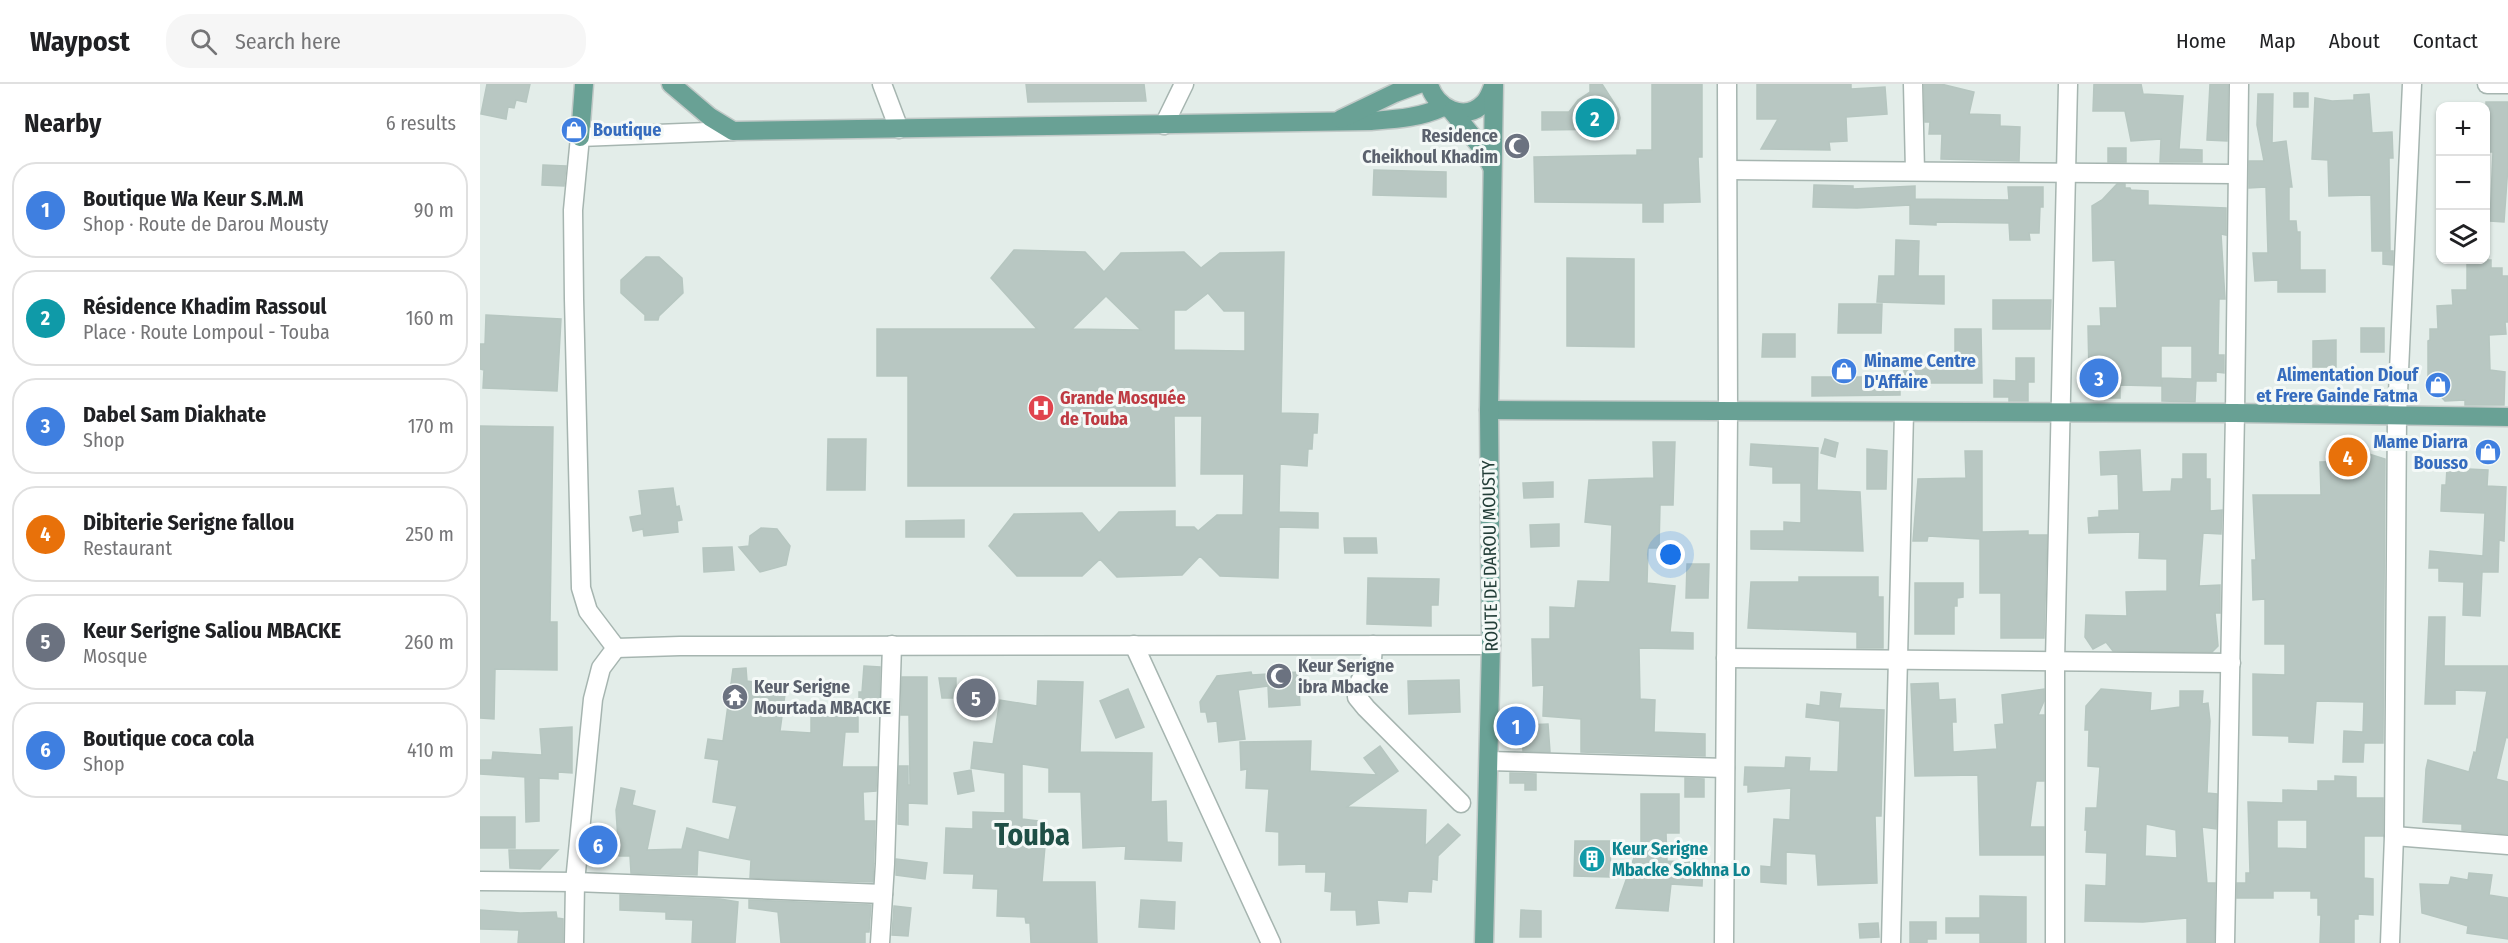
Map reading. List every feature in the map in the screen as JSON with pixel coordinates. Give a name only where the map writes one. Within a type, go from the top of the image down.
[{"type":"main road","points":[[580,137],[584,84]]},
{"type":"main road","points":[[671,84],[701,110],[733,131],[1409,119],[1448,109],[1471,111],[1486,101],[1494,84]]},
{"type":"main road","points":[[1339,120],[1419,84]]},
{"type":"main road","points":[[1429,84],[1431,93],[1481,147],[1492,168]]},
{"type":"main road","name":"ROUTE DE DAROU MOUSTY","points":[[1485,943],[1491,645],[1489,410],[1494,84]]},
{"type":"main road","points":[[1489,410],[2235,413],[2508,417]]},
{"type":"street","points":[[882,84],[899,129]]},
{"type":"street","points":[[1164,125],[1184,84]]},
{"type":"street","points":[[1724,943],[1728,412],[1727,84]]},
{"type":"street","points":[[1913,84],[1915,171]]},
{"type":"street","points":[[2055,943],[2055,661],[2068,84]]},
{"type":"street","points":[[2225,943],[2239,84]]},
{"type":"street","points":[[2390,943],[2394,836],[2397,415],[2412,84]]},
{"type":"street","points":[[2487,84],[2508,84]]},
{"type":"street","points":[[616,648],[588,610],[581,588],[573,210],[580,137],[733,131]]},
{"type":"street","points":[[1728,170],[2236,174]]},
{"type":"street","points":[[1891,943],[1904,412]]},
{"type":"street","points":[[616,648],[892,645],[1491,645]]},
{"type":"street","points":[[880,943],[892,645]]},
{"type":"street","points":[[1134,645],[1271,943]]},
{"type":"street","points":[[1373,645],[1372,660],[1359,682],[1357,697],[1461,802]]},
{"type":"street","points":[[574,943],[575,882],[593,699],[601,668],[616,648]]},
{"type":"street","points":[[1726,658],[2231,663]]},
{"type":"street","points":[[1489,761],[1725,768]]},
{"type":"street","points":[[2394,836],[2508,845]]},
{"type":"street","points":[[480,881],[575,882],[883,894]]},
{"type":"building","points":[[487,84],[530,84],[526,102],[516,100],[514,108],[508,107],[506,119],[481,114]]},
{"type":"building","points":[[1026,84],[1144,84],[1146,101],[1028,102]]},
{"type":"building","points":[[1590,84],[1602,84],[1618,109],[1620,118],[1618,129],[1542,130],[1542,112],[1569,112],[1578,100],[1590,92]]},
{"type":"building","points":[[1652,84],[1702,84],[1702,157],[1698,157],[1700,202],[1663,203],[1663,222],[1643,222],[1643,203],[1535,202],[1534,157],[1637,155],[1637,150],[1652,150]]},
{"type":"building","points":[[1757,84],[1851,84],[1851,89],[1885,87],[1887,114],[1846,117],[1847,141],[1829,142],[1830,150],[1761,149],[1778,119],[1757,119]]},
{"type":"building","points":[[1924,84],[1941,84],[1974,92],[1969,114],[2000,115],[2000,126],[2020,127],[2019,161],[1941,159],[1942,134],[1929,134],[1930,122],[1925,122]]},
{"type":"building","points":[[2094,84],[2141,84],[2143,94],[2183,96],[2179,149],[2202,150],[2202,162],[2160,162],[2161,139],[2131,141],[2125,111],[2093,111]]},
{"type":"building","points":[[2210,84],[2228,84],[2227,141],[2207,140]]},
{"type":"building","points":[[2294,93],[2308,93],[2308,107],[2294,107]]},
{"type":"building","points":[[2258,94],[2273,94],[2272,143],[2286,141],[2292,187],[2289,187],[2289,221],[2296,221],[2297,232],[2300,232],[2300,270],[2325,270],[2325,292],[2278,292],[2278,280],[2255,281],[2253,253],[2268,253],[2266,187],[2249,188],[2249,161],[2264,161],[2257,125]]},
{"type":"building","points":[[2369,94],[2372,133],[2392,132],[2393,158],[2389,158],[2390,251],[2372,251],[2371,195],[2329,196],[2328,160],[2312,159],[2315,98],[2332,101],[2354,100],[2354,95]]},
{"type":"building","points":[[2490,102],[2508,102],[2508,166],[2504,222],[2490,221],[2493,152],[2490,152]]},
{"type":"building","points":[[2108,148],[2126,148],[2126,162],[2108,162]]},
{"type":"building","points":[[543,165],[566,166],[564,186],[542,185]]},
{"type":"building","points":[[1374,170],[1446,172],[1446,197],[1373,195]]},
{"type":"building","points":[[2117,184],[2125,184],[2125,188],[2131,190],[2148,191],[2148,205],[2226,208],[2226,235],[2221,234],[2225,299],[2219,299],[2218,355],[2224,355],[2224,373],[2216,372],[2216,381],[2196,381],[2195,402],[2162,401],[2162,378],[2192,379],[2192,346],[2161,346],[2161,386],[2120,385],[2120,398],[2108,398],[2089,375],[2088,326],[2101,326],[2100,308],[2117,308],[2115,260],[2093,261],[2092,206],[2102,200]]},
{"type":"building","points":[[1814,185],[1853,186],[1853,189],[1915,186],[1915,199],[2009,200],[2008,187],[2043,187],[2039,233],[2029,233],[2030,240],[2010,240],[2009,223],[1910,224],[1910,205],[1857,208],[1813,207]]},
{"type":"building","points":[[1896,240],[1919,241],[1918,276],[1944,276],[1944,304],[1877,302],[1879,276],[1895,276]]},
{"type":"building","points":[[1014,250],[1085,252],[1104,272],[1121,253],[1184,252],[1201,268],[1220,253],[1284,252],[1281,413],[1318,414],[1317,433],[1313,433],[1312,449],[1308,449],[1307,466],[1280,464],[1279,512],[1318,513],[1318,528],[1279,527],[1278,578],[1220,576],[1200,556],[1182,575],[1117,577],[1100,559],[1082,576],[1017,576],[989,546],[1014,514],[1082,513],[1099,533],[1119,512],[1175,511],[1175,527],[1194,527],[1198,531],[1217,515],[1243,515],[1244,474],[1201,474],[1202,416],[1174,416],[1175,486],[908,486],[908,376],[877,376],[877,329],[1037,329],[991,278]],"holes":[[[1208,293],[1224,311],[1245,311],[1245,351],[1174,350],[1174,310],[1186,310]],[[1106,296],[1141,330],[1072,329]]]},
{"type":"building","points":[[2383,251],[2393,251],[2393,265],[2383,264]]},
{"type":"building","points":[[646,257],[659,257],[682,278],[683,293],[659,316],[658,320],[645,320],[645,315],[621,293],[621,280]]},
{"type":"building","points":[[1567,258],[1634,259],[1634,347],[1567,346]]},
{"type":"building","points":[[2491,260],[2491,268],[2502,268],[2502,276],[2508,276],[2506,334],[2489,335],[2490,370],[2505,372],[2504,405],[2465,405],[2465,400],[2445,401],[2428,383],[2428,341],[2430,340],[2430,329],[2438,329],[2437,306],[2453,305],[2452,290],[2467,290],[2467,264],[2490,264]]},
{"type":"building","points":[[1993,300],[2051,300],[2050,329],[1993,329]]},
{"type":"building","points":[[1839,304],[1882,304],[1881,333],[1838,333]]},
{"type":"building","points":[[486,315],[561,319],[557,391],[483,388],[484,370],[480,369],[480,344],[485,344]]},
{"type":"building","points":[[2361,328],[2384,328],[2384,352],[2361,352]]},
{"type":"building","points":[[1955,329],[1981,329],[1982,383],[1904,383],[1904,360],[1955,360]]},
{"type":"building","points":[[1763,334],[1795,334],[1795,357],[1762,357]]},
{"type":"building","points":[[2336,340],[2336,367],[2313,367],[2313,341]]},
{"type":"building","points":[[2016,358],[2034,358],[2034,382],[2028,382],[2028,401],[2009,401],[2009,397],[1994,397],[1994,380],[2016,381]]},
{"type":"building","points":[[1812,377],[1865,377],[1865,381],[1900,381],[1900,395],[1812,396]]},
{"type":"building","points":[[480,426],[553,427],[550,622],[557,622],[557,670],[495,669],[494,719],[480,718]]},
{"type":"building","points":[[828,439],[866,439],[865,490],[827,490]]},
{"type":"building","points":[[1825,439],[1838,443],[1835,457],[1821,453]]},
{"type":"building","points":[[1653,442],[1675,442],[1673,505],[1660,505],[1659,548],[1648,548],[1647,583],[1675,586],[1670,632],[1693,633],[1693,649],[1639,648],[1640,699],[1655,700],[1654,732],[1705,734],[1705,756],[1581,752],[1581,719],[1543,716],[1544,685],[1533,686],[1532,639],[1550,639],[1550,607],[1575,608],[1578,581],[1610,582],[1612,525],[1585,522],[1589,480],[1654,478]]},
{"type":"building","points":[[1751,444],[1818,448],[1817,490],[1860,492],[1863,551],[1751,549],[1751,531],[1784,531],[1784,522],[1801,523],[1801,483],[1773,483],[1773,467],[1750,465]]},
{"type":"building","points":[[1867,449],[1887,451],[1886,489],[1867,489]]},
{"type":"building","points":[[2140,450],[2142,492],[2171,491],[2172,479],[2183,479],[2183,454],[2206,454],[2206,479],[2210,479],[2210,511],[2222,510],[2221,534],[2203,533],[2199,586],[2220,585],[2220,613],[2215,613],[2218,646],[2212,652],[2113,651],[2106,642],[2093,649],[2085,637],[2086,615],[2127,616],[2126,592],[2167,591],[2167,559],[2139,558],[2140,532],[2089,533],[2088,518],[2099,517],[2099,511],[2119,510],[2118,474],[2101,475],[2100,452]]},
{"type":"building","points":[[1965,451],[1982,451],[1982,532],[2028,531],[2028,535],[2047,535],[2044,638],[2001,638],[2001,593],[1980,593],[1980,539],[1928,536],[1927,541],[1913,541],[1918,479],[1966,478]]},
{"type":"building","points":[[2369,454],[2385,459],[2383,743],[2364,743],[2363,762],[2343,762],[2344,731],[2363,732],[2364,702],[2316,701],[2313,743],[2289,742],[2289,736],[2253,735],[2253,674],[2285,675],[2285,644],[2265,644],[2265,599],[2253,600],[2252,560],[2256,560],[2253,495],[2321,495],[2320,462],[2367,461]]},
{"type":"building","points":[[2447,468],[2488,470],[2487,486],[2506,487],[2504,541],[2499,540],[2498,572],[2482,572],[2480,616],[2463,615],[2464,582],[2439,581],[2439,568],[2429,568],[2430,551],[2483,556],[2485,513],[2441,511],[2442,485],[2446,485]]},
{"type":"building","points":[[1553,482],[1553,497],[1524,498],[1523,483]]},
{"type":"building","points":[[673,488],[676,507],[679,506],[682,520],[677,521],[678,532],[644,536],[643,529],[633,531],[630,517],[642,515],[639,491]]},
{"type":"building","points":[[964,520],[964,537],[906,537],[906,521]]},
{"type":"building","points":[[1559,524],[1559,546],[1531,547],[1530,525]]},
{"type":"building","points":[[761,528],[777,529],[790,546],[786,565],[760,572],[739,547],[749,546],[750,536]]},
{"type":"building","points":[[1344,538],[1376,538],[1377,553],[1345,553]]},
{"type":"building","points":[[732,547],[734,570],[704,572],[703,548]]},
{"type":"building","points":[[1687,564],[1709,564],[1708,598],[1686,598]]},
{"type":"building","points":[[1799,577],[1878,577],[1878,597],[1883,597],[1883,648],[1857,648],[1857,632],[1748,628],[1751,582],[1799,582]]},
{"type":"building","points":[[1368,578],[1439,579],[1438,605],[1431,605],[1431,626],[1367,624]]},
{"type":"building","points":[[1915,583],[1963,583],[1963,597],[1957,598],[1957,606],[1954,606],[1954,634],[1915,634]]},
{"type":"building","points":[[2429,617],[2445,617],[2444,666],[2508,666],[2508,738],[2506,737],[2496,779],[2508,782],[2508,834],[2462,830],[2462,824],[2423,822],[2428,760],[2469,772],[2474,752],[2476,753],[2487,691],[2455,690],[2455,704],[2425,704]]},
{"type":"building","points":[[864,666],[880,667],[879,715],[859,715],[859,692],[862,692]]},
{"type":"building","points":[[746,668],[747,681],[786,687],[780,731],[811,733],[811,712],[858,713],[858,732],[845,732],[842,767],[877,767],[876,791],[863,792],[864,821],[875,821],[873,882],[750,878],[751,860],[698,850],[697,875],[631,873],[630,856],[619,856],[616,810],[621,788],[635,791],[632,805],[655,811],[647,850],[682,849],[687,828],[729,840],[737,806],[713,802],[719,760],[705,758],[708,739],[723,741],[733,669]]},
{"type":"building","points":[[1251,672],[1252,675],[1298,672],[1300,705],[1269,707],[1268,686],[1238,690],[1245,739],[1219,742],[1217,721],[1208,722],[1206,712],[1201,712],[1200,702],[1217,676]]},
{"type":"building","points":[[902,677],[927,677],[927,804],[908,803],[908,825],[898,824],[899,766],[908,766],[908,785],[910,785],[909,715],[901,715]]},
{"type":"building","points":[[939,678],[956,678],[956,698],[942,698]]},
{"type":"building","points":[[1459,680],[1460,712],[1409,714],[1408,681]]},
{"type":"building","points":[[1038,681],[1083,682],[1080,752],[1152,753],[1151,802],[1166,801],[1167,842],[1182,843],[1181,861],[1125,859],[1126,846],[1083,848],[1081,792],[1049,792],[1049,768],[1022,764],[1022,819],[1047,822],[1042,882],[1095,882],[1097,943],[1031,943],[1030,923],[1026,923],[1025,917],[997,916],[998,889],[973,888],[974,874],[944,873],[946,828],[973,829],[973,812],[1005,813],[1005,773],[971,768],[974,742],[993,744],[1000,700],[1037,706]]},
{"type":"building","points":[[1938,683],[1939,700],[1955,699],[1956,722],[1952,722],[1953,752],[1997,749],[1995,725],[2004,724],[2002,695],[2044,689],[2044,701],[2038,715],[2044,715],[2044,781],[2036,781],[2030,827],[2044,827],[2044,855],[1980,855],[1978,775],[1915,776],[1911,684]]},
{"type":"building","points":[[1128,689],[1144,727],[1116,738],[1100,701]]},
{"type":"building","points":[[2101,689],[2151,693],[2150,711],[2180,707],[2180,691],[2203,691],[2202,704],[2208,703],[2210,721],[2207,793],[2217,794],[2216,829],[2202,827],[2207,883],[2215,883],[2214,943],[2187,943],[2187,918],[2143,922],[2085,921],[2086,885],[2106,886],[2107,853],[2086,852],[2086,808],[2097,808],[2100,767],[2088,766],[2089,730],[2085,730],[2086,706]],"holes":[[[2146,824],[2176,830],[2177,858],[2145,856]]]},
{"type":"building","points":[[1821,692],[1841,694],[1839,708],[1884,710],[1881,816],[1875,816],[1877,883],[1818,885],[1816,854],[1786,852],[1786,884],[1761,882],[1761,866],[1771,867],[1774,819],[1790,820],[1791,788],[1748,792],[1748,785],[1744,785],[1745,767],[1785,768],[1786,757],[1810,758],[1809,771],[1838,772],[1840,721],[1806,717],[1807,704],[1820,706]]},
{"type":"building","points":[[1548,724],[1550,752],[1523,751],[1521,725]]},
{"type":"building","points":[[572,727],[572,773],[558,772],[558,779],[539,778],[539,821],[526,822],[525,777],[480,774],[480,760],[492,760],[493,752],[542,755],[540,729]]},
{"type":"building","points":[[1311,741],[1310,771],[1377,775],[1364,758],[1380,746],[1398,771],[1347,807],[1426,810],[1425,846],[1448,824],[1460,835],[1438,856],[1437,880],[1432,879],[1431,892],[1408,891],[1407,902],[1377,900],[1379,923],[1357,925],[1356,910],[1331,910],[1332,892],[1325,891],[1326,872],[1306,872],[1306,864],[1279,865],[1279,832],[1266,831],[1269,789],[1246,788],[1247,769],[1241,770],[1240,742]]},
{"type":"building","points":[[971,770],[974,791],[958,794],[954,773]]},
{"type":"building","points":[[1510,773],[1536,774],[1536,790],[1525,790],[1525,783],[1510,783]]},
{"type":"building","points":[[2335,776],[2356,777],[2356,798],[2383,798],[2383,836],[2364,836],[2364,878],[2373,879],[2373,915],[2358,914],[2358,919],[2354,919],[2354,943],[2320,943],[2321,915],[2318,915],[2318,898],[2311,898],[2311,891],[2273,891],[2273,898],[2237,898],[2237,883],[2246,883],[2246,873],[2250,873],[2248,802],[2283,803],[2283,790],[2318,791],[2318,781],[2335,781]],"holes":[[[2277,820],[2307,820],[2307,849],[2277,848]]]},
{"type":"building","points":[[1685,778],[1704,779],[1704,797],[1685,797]]},
{"type":"building","points":[[1641,794],[1679,794],[1679,833],[1666,833],[1667,861],[1703,863],[1702,886],[1671,884],[1668,911],[1616,908],[1635,855],[1641,854]]},
{"type":"building","points":[[480,817],[515,817],[515,848],[480,848]]},
{"type":"building","name":"Keur Serigne Mbacke Sokhna Lo","points":[[1575,841],[1611,841],[1610,877],[1574,876]]},
{"type":"building","points":[[509,850],[558,850],[540,869],[510,868]]},
{"type":"building","points":[[896,859],[927,863],[925,879],[896,875]]},
{"type":"building","points":[[2469,873],[2492,875],[2489,895],[2508,898],[2508,939],[2467,933],[2468,926],[2422,913],[2420,884],[2449,885],[2451,877],[2468,880]]},
{"type":"building","points":[[620,895],[720,899],[738,902],[735,943],[692,943],[693,920],[666,919],[666,912],[620,910]]},
{"type":"building","points":[[1980,896],[2026,897],[2026,943],[1980,943],[1980,933],[1946,933],[1946,918],[1980,918]]},
{"type":"building","points":[[749,900],[871,905],[869,932],[865,932],[865,943],[781,943],[778,912],[749,908]]},
{"type":"building","points":[[1141,900],[1175,902],[1174,929],[1139,927]]},
{"type":"building","points":[[894,906],[911,908],[908,936],[892,935]]},
{"type":"building","points":[[480,910],[520,913],[556,912],[557,918],[563,919],[563,943],[518,943],[519,930],[480,929]]},
{"type":"building","points":[[1521,910],[1541,911],[1541,937],[1520,937]]},
{"type":"building","points":[[1910,922],[1936,922],[1936,939],[1927,939],[1927,943],[1910,943]]},
{"type":"building","points":[[1878,923],[1879,937],[1860,938],[1859,924]]},
{"type":"place","name":"Résidence Khadim Rassoul","points":[[1595,118]]},
{"type":"place","name":"Boutique","points":[[574,130]]},
{"type":"place","name":"Residence Cheikhoul Khadim","points":[[1517,146]]},
{"type":"place","name":"Miname Centre D'Affaire","points":[[1844,371]]},
{"type":"place","name":"Dabel Sam Diakhate","points":[[2099,378]]},
{"type":"place","name":"Alimentation Diouf et Frere Gainde Fatma","points":[[2438,385]]},
{"type":"place","name":"Grande Mosquée de Touba","points":[[1041,408]]},
{"type":"place","name":"Mame Diarra Bousso","points":[[2488,452]]},
{"type":"place","name":"Dibiterie Serigne fallou","points":[[2348,457]]},
{"type":"place","name":"Keur Serigne ibra Mbacke","points":[[1279,676]]},
{"type":"place","name":"Keur Serigne Mourtada MBACKE","points":[[735,697]]},
{"type":"place","name":"Keur Serigne Saliou MBACKE","points":[[976,698]]},
{"type":"place","name":"Boutique Wa Keur S.M.M","points":[[1516,726]]},
{"type":"place","name":"Boutique coca cola","points":[[598,845]]},
{"type":"place","name":"Keur Serigne Mbacke Sokhna Lo","points":[[1592,859]]},
{"type":"district","name":"Touba","points":[[1032,835]]}]
